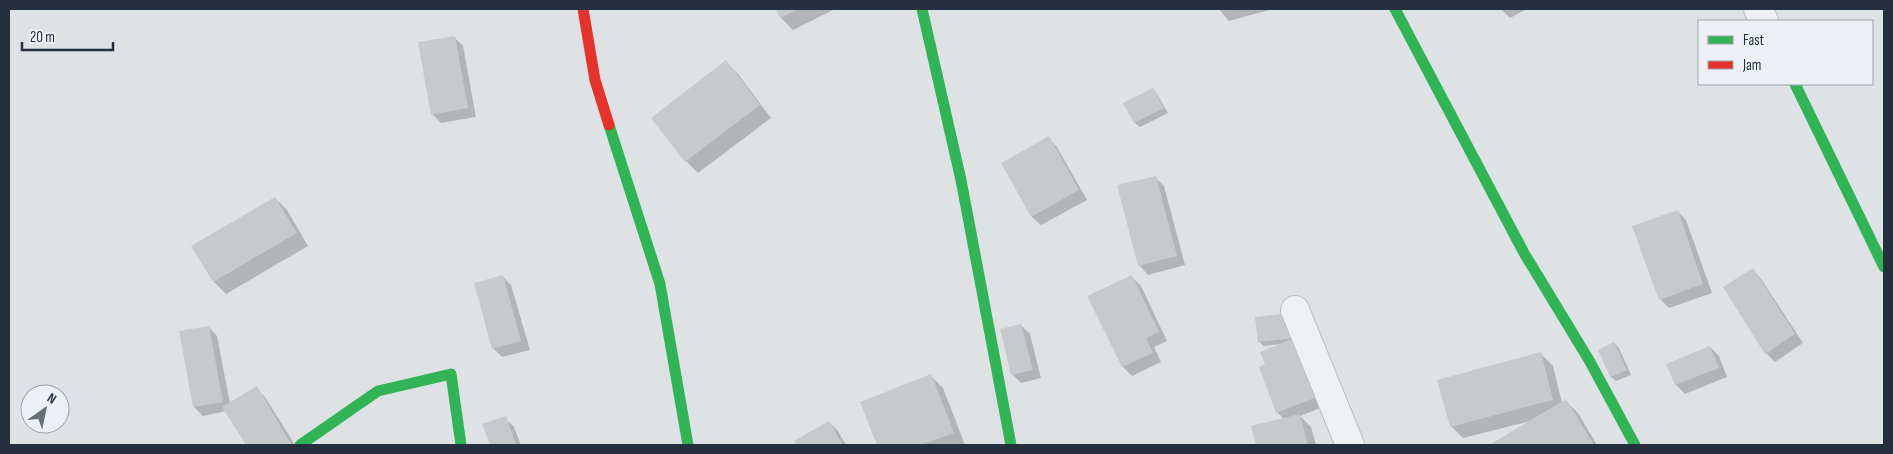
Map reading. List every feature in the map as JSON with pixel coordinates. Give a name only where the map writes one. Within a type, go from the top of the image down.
[{"type":"street","points":[[583,9],[596,80],[660,284],[688,445]]},
{"type":"street","points":[[922,9],[960,180],[1010,445]]},
{"type":"street","points":[[1395,9],[1524,253],[1589,360],[1635,445]]},
{"type":"street","points":[[1795,85],[1884,267]]},
{"type":"street","points":[[1296,310],[1350,445]]},
{"type":"street","points":[[300,445],[378,392],[451,374],[461,445]]},
{"type":"building","points":[[775,9],[799,9],[780,18]]},
{"type":"building","points":[[455,36],[468,108],[431,115],[418,42]]},
{"type":"building","points":[[726,60],[760,105],[685,162],[651,118]]},
{"type":"building","points":[[1153,88],[1164,108],[1134,123],[1123,103]]},
{"type":"building","points":[[1049,136],[1079,190],[1031,217],[1001,163]]},
{"type":"building","points":[[1156,176],[1177,256],[1138,266],[1117,185]]},
{"type":"building","points":[[275,197],[297,233],[213,282],[191,246]]},
{"type":"building","points":[[1678,210],[1703,284],[1659,300],[1632,226]]},
{"type":"building","points":[[1753,268],[1795,334],[1765,354],[1723,287]]},
{"type":"building","points":[[503,275],[521,341],[492,349],[474,283]]},
{"type":"building","points":[[1132,275],[1159,332],[1146,338],[1153,353],[1122,367],[1087,296]]},
{"type":"building","points":[[1291,313],[1294,338],[1258,342],[1255,317]]},
{"type":"building","points":[[1021,324],[1033,370],[1011,375],[1000,329]]},
{"type":"building","points":[[209,326],[223,402],[193,407],[179,331]]},
{"type":"building","points":[[1294,338],[1317,397],[1276,413],[1259,367],[1265,364],[1260,352]]},
{"type":"building","points":[[1614,342],[1627,370],[1610,377],[1598,350]]},
{"type":"building","points":[[1710,346],[1719,368],[1675,385],[1666,364]]},
{"type":"building","points":[[1541,352],[1553,400],[1450,427],[1437,380]]},
{"type":"building","points":[[931,374],[954,433],[921,445],[877,445],[860,402]]},
{"type":"building","points":[[257,386],[291,444],[246,445],[222,407]]},
{"type":"building","points":[[1566,399],[1594,445],[1489,445]]},
{"type":"building","points":[[1300,414],[1308,445],[1256,445],[1251,426]]},
{"type":"building","points":[[506,416],[516,445],[490,445],[482,424]]},
{"type":"building","points":[[829,421],[843,445],[796,445],[794,441]]},
{"type":"traffic: fast","points":[[922,9],[961,180],[1011,445]]},
{"type":"traffic: fast","points":[[1395,9],[1524,253],[1589,360],[1635,445]]},
{"type":"traffic: fast","points":[[1795,85],[1884,267]]},
{"type":"traffic: fast","points":[[609,125],[660,284],[688,445]]},
{"type":"traffic: fast","points":[[300,445],[378,391],[451,374],[461,445]]},
{"type":"traffic: jam","points":[[583,9],[595,80],[609,125]]}]
